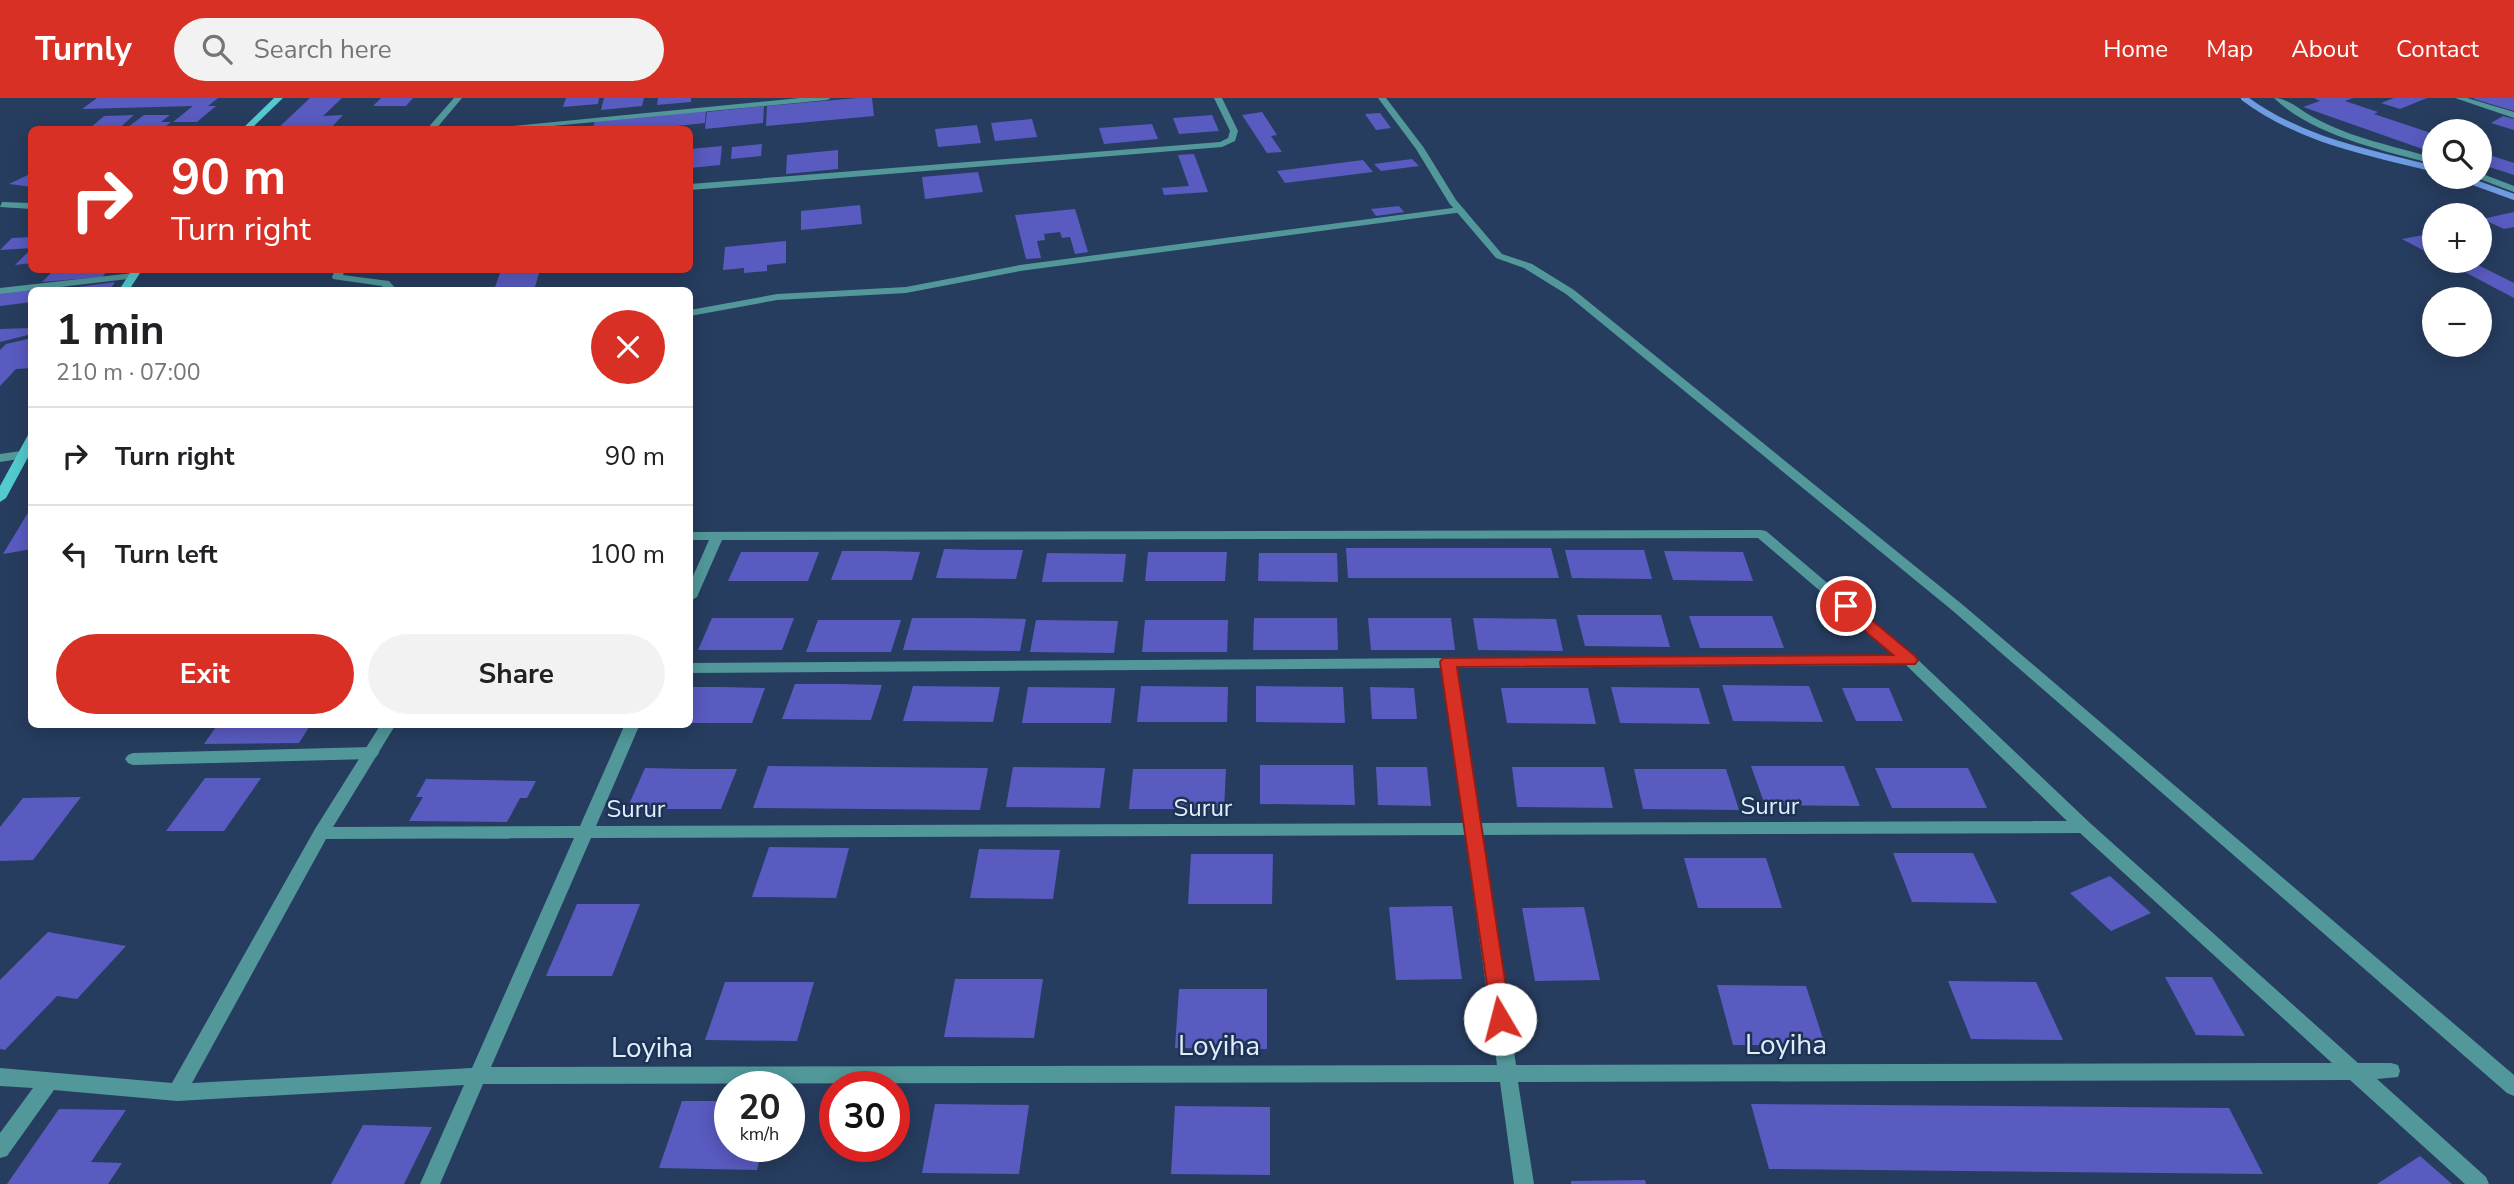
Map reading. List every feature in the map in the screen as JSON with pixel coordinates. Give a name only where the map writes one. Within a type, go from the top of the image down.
[{"type":"main road","points":[[249,126],[279,98]]},
{"type":"main road","points":[[0,498],[28,444]]},
{"type":"street","points":[[434,126],[458,98]]},
{"type":"street","points":[[521,126],[827,98]]},
{"type":"street","points":[[693,187],[1222,144],[1232,139],[1234,131],[1218,98]]},
{"type":"street","points":[[1382,98],[1420,148],[1460,210],[1499,256],[1528,266],[1570,292],[1958,608],[2514,1087]]},
{"type":"street","points":[[2278,98],[2292,110],[2327,127],[2422,157]]},
{"type":"street","points":[[2459,98],[2514,115]]},
{"type":"street","points":[[2492,181],[2514,189]]},
{"type":"street","points":[[2,205],[28,206]]},
{"type":"street","points":[[693,312],[776,298],[906,290],[1020,268],[1460,210]]},
{"type":"street","points":[[30,287],[135,273]]},
{"type":"street","points":[[339,273],[337,277],[385,283],[389,287]]},
{"type":"street","points":[[0,291],[28,287]]},
{"type":"street","points":[[0,458],[21,455]]},
{"type":"street","points":[[693,536],[1761,534],[1910,660],[2084,827],[2479,1184]]},
{"type":"street","points":[[693,590],[717,536]]},
{"type":"street","points":[[693,668],[1910,660]]},
{"type":"street","points":[[1448,662],[1524,1184]]},
{"type":"street","points":[[177,1093],[321,833],[387,728]]},
{"type":"street","points":[[430,1184],[631,728]]},
{"type":"street","points":[[133,759],[371,753]]},
{"type":"street","name":"Surur","points":[[321,833],[2084,827]]},
{"type":"street","name":"Loyiha","points":[[0,1077],[177,1093],[478,1076],[2391,1071]]},
{"type":"street","points":[[0,1149],[48,1083]]},
{"type":"building","points":[[97,98],[218,98],[208,106],[216,106],[197,122],[173,122],[193,106],[82,109]]},
{"type":"building","points":[[310,98],[342,98],[323,116],[343,115],[333,126],[280,126]]},
{"type":"building","points":[[381,98],[413,98],[406,106],[373,106]]},
{"type":"building","points":[[566,98],[599,98],[598,104],[563,107]]},
{"type":"building","points":[[604,98],[644,98],[642,106],[601,110]]},
{"type":"building","points":[[658,98],[691,98],[691,102],[657,105]]},
{"type":"building","points":[[872,98],[874,116],[766,126],[767,106]]},
{"type":"building","points":[[2314,98],[2353,98],[2345,101],[2422,130],[2422,149],[2303,107],[2320,101]]},
{"type":"building","points":[[2394,98],[2427,98],[2400,109],[2381,103]]},
{"type":"building","points":[[2514,98],[2514,111],[2474,99]]},
{"type":"building","points":[[764,106],[763,123],[705,129],[707,112]]},
{"type":"building","points":[[706,111],[705,123],[676,126],[593,126],[595,121]]},
{"type":"building","points":[[1262,112],[1277,135],[1271,136],[1282,152],[1267,153],[1242,115]]},
{"type":"building","points":[[1380,113],[1391,128],[1376,130],[1365,114]]},
{"type":"building","points":[[134,115],[122,126],[93,126],[104,116]]},
{"type":"building","points":[[144,115],[170,115],[161,122],[171,122],[166,126],[129,126]]},
{"type":"building","points":[[1212,115],[1219,131],[1179,134],[1173,118]]},
{"type":"building","points":[[2503,116],[2514,119],[2514,130],[2492,123]]},
{"type":"building","points":[[1032,119],[1037,137],[995,141],[991,123]]},
{"type":"building","points":[[1152,124],[1158,139],[1104,144],[1099,128]]},
{"type":"building","points":[[977,125],[981,143],[938,147],[935,129]]},
{"type":"building","points":[[762,144],[761,156],[731,159],[732,147]]},
{"type":"building","points":[[722,146],[720,165],[693,168],[693,149]]},
{"type":"building","points":[[838,150],[838,169],[786,174],[787,155]]},
{"type":"building","points":[[1194,154],[1208,192],[1164,195],[1162,188],[1189,186],[1178,155]]},
{"type":"building","points":[[2492,156],[2514,163],[2514,175],[2492,168]]},
{"type":"building","points":[[1412,159],[1419,166],[1381,171],[1374,164]]},
{"type":"building","points":[[1363,160],[1373,172],[1285,183],[1277,171]]},
{"type":"building","points":[[978,172],[983,192],[925,199],[922,177]]},
{"type":"building","points":[[28,175],[28,186],[9,184]]},
{"type":"building","points":[[860,205],[862,224],[801,230],[801,211]]},
{"type":"building","points":[[1399,206],[1404,212],[1376,216],[1371,209]]},
{"type":"building","points":[[1075,209],[1088,252],[1075,254],[1070,237],[1062,238],[1060,232],[1044,234],[1045,240],[1037,241],[1041,258],[1026,259],[1015,215]]},
{"type":"building","points":[[2514,212],[2514,227],[2504,229],[2492,224],[2492,217]]},
{"type":"building","points":[[2422,235],[2422,250],[2402,239]]},
{"type":"building","points":[[28,237],[28,248],[0,250],[12,238]]},
{"type":"building","points":[[786,241],[786,263],[767,265],[767,271],[744,273],[744,268],[723,270],[725,247]]},
{"type":"building","points":[[28,252],[28,263],[15,265]]},
{"type":"building","points":[[2492,272],[2514,283],[2514,298],[2467,273]]},
{"type":"building","points":[[51,273],[105,273],[102,277],[42,282]]},
{"type":"building","points":[[500,273],[539,273],[535,287],[495,287]]},
{"type":"building","points":[[115,282],[112,287],[78,287]]},
{"type":"building","points":[[28,290],[28,302],[0,306],[0,294]]},
{"type":"building","points":[[28,328],[28,335],[0,342],[0,329]]},
{"type":"building","points":[[28,339],[28,368],[16,369],[0,386],[0,350],[6,344]]},
{"type":"building","points":[[28,513],[28,550],[3,554]]},
{"type":"building","points":[[1346,548],[1551,548],[1559,578],[1348,578]]},
{"type":"building","points":[[944,549],[1023,550],[1016,579],[936,578]]},
{"type":"building","points":[[1565,550],[1644,550],[1652,579],[1572,578]]},
{"type":"building","points":[[842,551],[920,552],[912,580],[831,580]]},
{"type":"building","points":[[1664,551],[1743,552],[1753,581],[1673,580]]},
{"type":"building","points":[[741,552],[819,552],[808,581],[728,581]]},
{"type":"building","points":[[1148,552],[1227,552],[1225,581],[1145,581]]},
{"type":"building","points":[[1047,553],[1126,554],[1123,582],[1042,582]]},
{"type":"building","points":[[1259,553],[1337,553],[1338,582],[1258,581]]},
{"type":"building","points":[[1577,615],[1661,615],[1670,647],[1585,646]]},
{"type":"building","points":[[1689,616],[1772,616],[1784,648],[1700,648]]},
{"type":"building","points":[[712,618],[794,618],[782,650],[698,650]]},
{"type":"building","points":[[912,618],[1026,619],[1020,651],[903,650]]},
{"type":"building","points":[[1254,618],[1337,618],[1338,650],[1253,650]]},
{"type":"building","points":[[1368,618],[1451,618],[1455,650],[1371,650]]},
{"type":"building","points":[[1473,618],[1556,619],[1563,651],[1478,650]]},
{"type":"building","points":[[818,620],[901,620],[891,652],[806,652]]},
{"type":"building","points":[[1036,620],[1118,621],[1114,653],[1030,652]]},
{"type":"building","points":[[1145,620],[1228,620],[1227,652],[1142,652]]},
{"type":"building","points":[[795,684],[882,685],[871,720],[782,719]]},
{"type":"building","points":[[1722,685],[1809,686],[1823,722],[1733,721]]},
{"type":"building","points":[[913,686],[1000,687],[993,722],[903,721]]},
{"type":"building","points":[[1141,686],[1228,687],[1227,722],[1137,722]]},
{"type":"building","points":[[1256,686],[1343,687],[1345,723],[1256,722]]},
{"type":"building","points":[[693,687],[765,688],[752,723],[693,723]]},
{"type":"building","points":[[1028,687],[1115,688],[1111,723],[1022,723]]},
{"type":"building","points":[[1370,687],[1414,688],[1417,719],[1372,719]]},
{"type":"building","points":[[1611,687],[1699,688],[1710,724],[1620,723]]},
{"type":"building","points":[[1501,688],[1588,688],[1596,724],[1507,723]]},
{"type":"building","points":[[1842,688],[1889,688],[1903,721],[1856,721]]},
{"type":"building","points":[[215,728],[308,728],[299,743],[204,744]]},
{"type":"building","points":[[1260,765],[1353,765],[1355,805],[1260,804]]},
{"type":"building","points":[[768,766],[988,768],[980,810],[753,808]]},
{"type":"building","points":[[1751,766],[1844,766],[1860,806],[1765,805]]},
{"type":"building","points":[[1013,767],[1105,768],[1100,808],[1006,807]]},
{"type":"building","points":[[1376,767],[1427,767],[1431,806],[1378,805]]},
{"type":"building","points":[[1512,767],[1604,767],[1613,808],[1517,807]]},
{"type":"building","points":[[645,768],[737,769],[721,809],[627,809]]},
{"type":"building","points":[[1875,768],[1968,768],[1987,808],[1892,808]]},
{"type":"building","points":[[1133,769],[1226,769],[1224,809],[1129,809]]},
{"type":"building","points":[[1634,769],[1726,769],[1739,810],[1643,809]]},
{"type":"building","points":[[205,778],[261,778],[224,831],[166,831]]},
{"type":"building","points":[[426,779],[536,781],[527,798],[520,798],[507,822],[409,821],[423,797],[416,797]]},
{"type":"building","points":[[81,797],[33,860],[0,861],[0,827],[23,798]]},
{"type":"building","points":[[769,847],[849,848],[836,898],[752,897]]},
{"type":"building","points":[[979,849],[1060,850],[1053,899],[970,898]]},
{"type":"building","points":[[1893,853],[1973,853],[1997,903],[1912,902]]},
{"type":"building","points":[[1191,854],[1273,854],[1272,904],[1188,904]]},
{"type":"building","points":[[1684,858],[1766,858],[1782,908],[1698,908]]},
{"type":"building","points":[[2110,876],[2151,913],[2111,931],[2070,893]]},
{"type":"building","points":[[577,904],[640,904],[612,976],[546,976]]},
{"type":"building","points":[[1452,906],[1462,979],[1396,980],[1389,907]]},
{"type":"building","points":[[1584,907],[1600,980],[1535,981],[1522,908]]},
{"type":"building","points":[[48,932],[126,946],[77,999],[57,996],[5,1050],[0,1049],[0,980]]},
{"type":"building","points":[[2165,977],[2212,977],[2245,1036],[2196,1035]]},
{"type":"building","points":[[955,979],[1043,979],[1034,1038],[944,1037]]},
{"type":"building","points":[[1948,981],[2036,982],[2063,1040],[1971,1039]]},
{"type":"building","points":[[725,982],[814,982],[797,1041],[705,1040]]},
{"type":"building","points":[[1717,985],[1806,986],[1825,1045],[1733,1045]]},
{"type":"building","points":[[1179,989],[1267,989],[1267,1049],[1175,1048]]},
{"type":"building","points":[[682,1101],[714,1101],[714,1162],[759,1162],[757,1170],[659,1168]]},
{"type":"building","points":[[935,1104],[1029,1105],[1019,1174],[922,1173]]},
{"type":"building","points":[[1751,1104],[2229,1108],[2263,1174],[1769,1169]]},
{"type":"building","points":[[1175,1106],[1270,1107],[1270,1175],[1171,1174]]},
{"type":"building","points":[[59,1109],[126,1110],[91,1162],[122,1163],[108,1184],[7,1184]]},
{"type":"building","points":[[363,1125],[432,1127],[404,1184],[331,1184]]},
{"type":"building","points":[[2420,1156],[2452,1184],[2377,1184]]},
{"type":"building","points":[[1645,1180],[1646,1184],[1571,1184],[1571,1181]]},
{"type":"waterway","points":[[2244,98],[2265,112],[2311,134],[2422,166]]},
{"type":"waterway","points":[[2492,189],[2514,197]]},
{"type":"route","points":[[1500,1019],[1448,662],[1910,660],[1846,606]]}]
